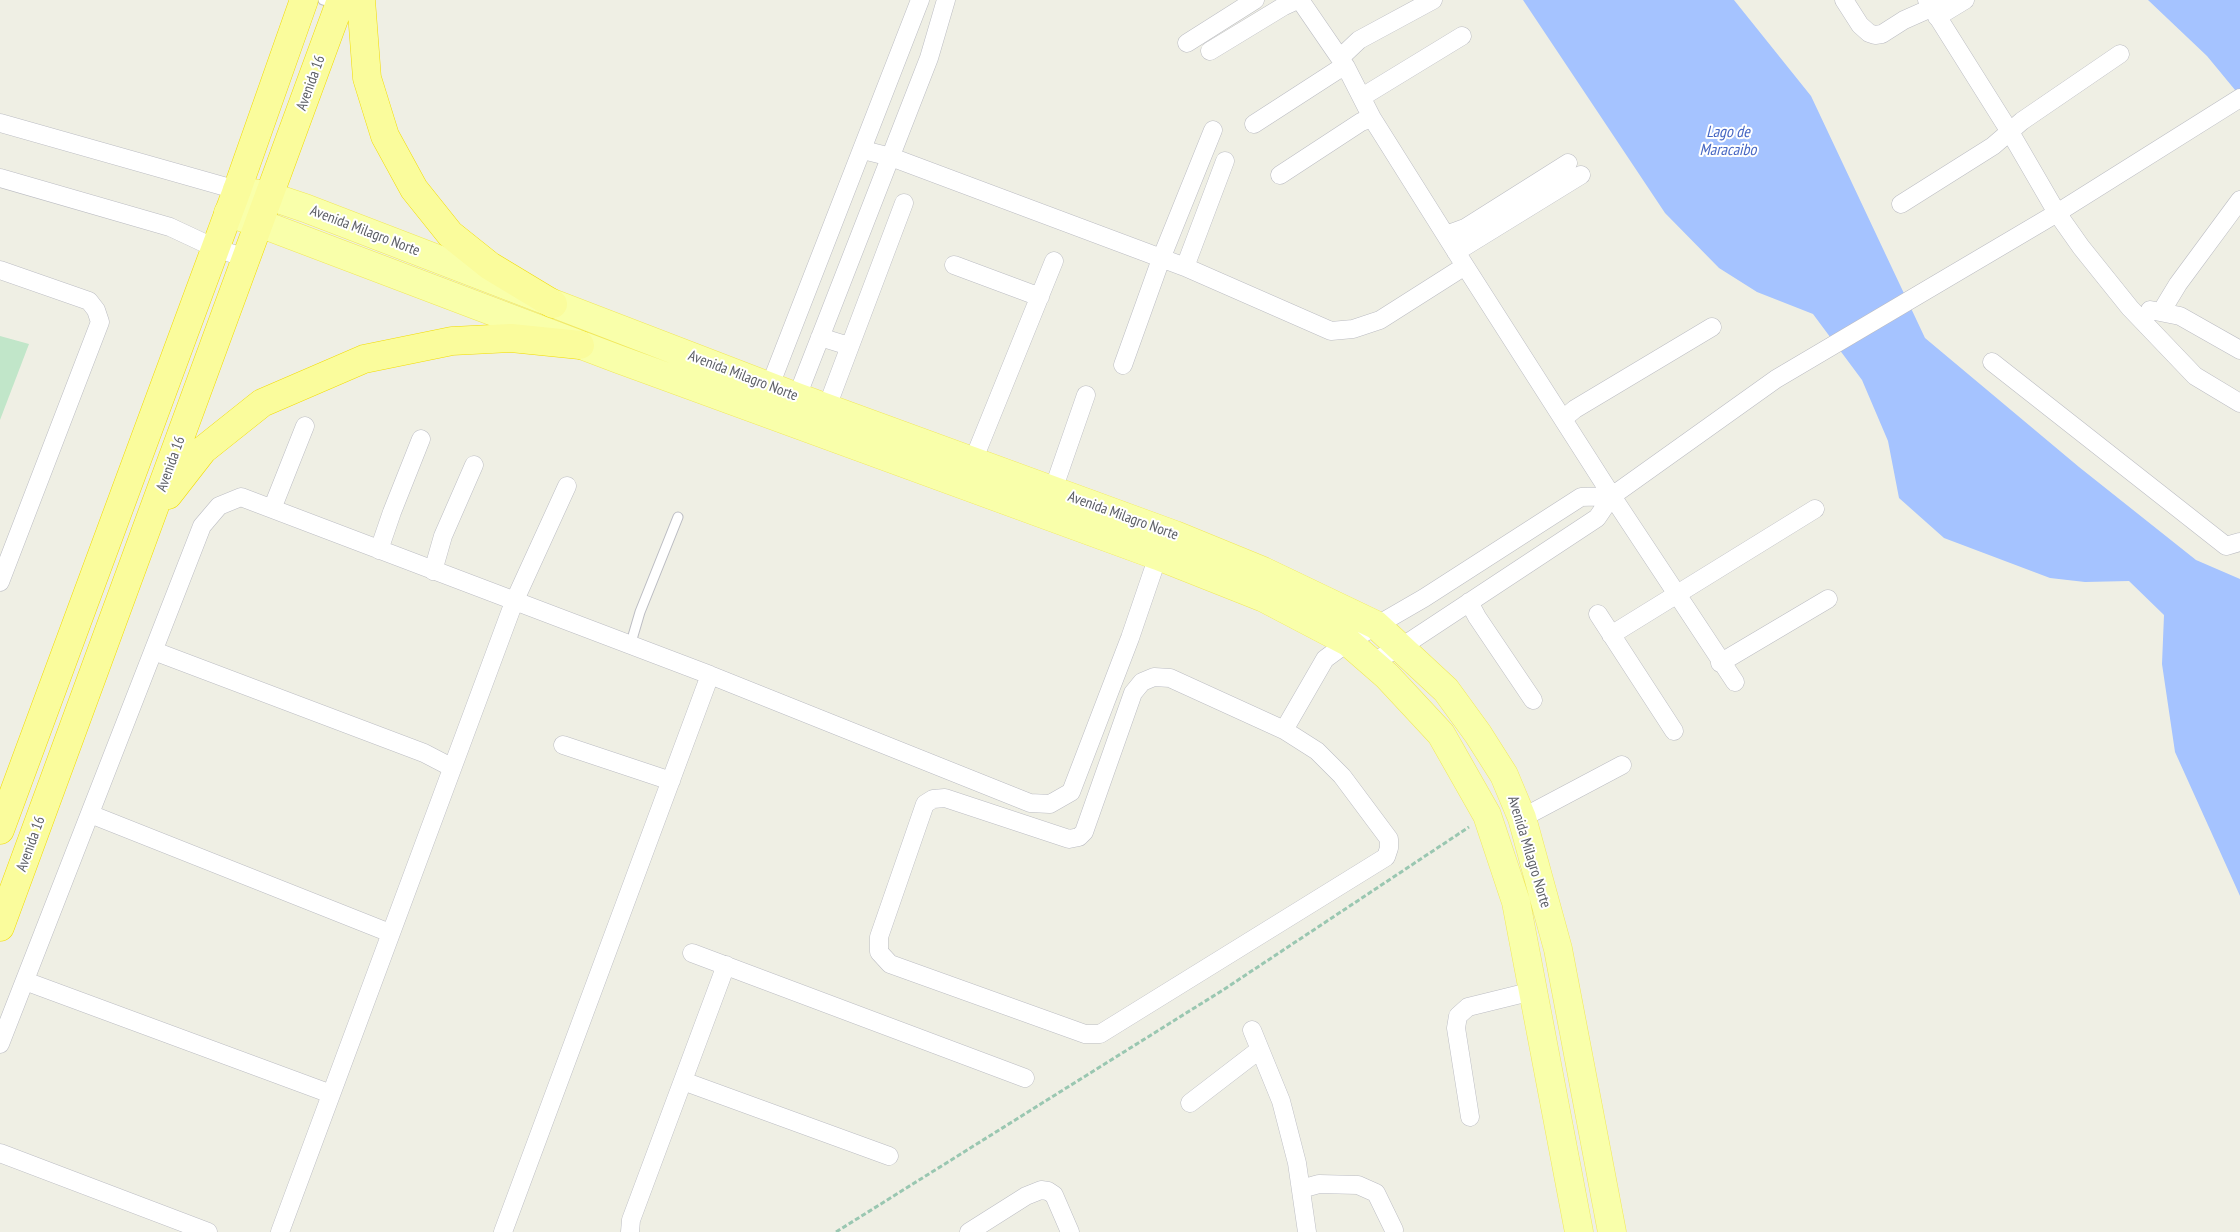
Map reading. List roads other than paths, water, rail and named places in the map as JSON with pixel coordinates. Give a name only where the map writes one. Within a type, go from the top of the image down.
[{"type":"highway","points":[[0,830],[233,201],[304,0]]},
{"type":"highway","points":[[341,1],[385,136],[414,190],[456,239],[490,266],[553,304]]},
{"type":"highway","name":"Avenida 16","points":[[0,927],[341,1]]},
{"type":"highway","points":[[151,516],[203,450],[262,404],[364,359],[452,341],[511,338],[580,345]]},
{"type":"main road","name":"Avenida Milagro Norte","points":[[233,201],[269,196],[771,385],[792,409],[1264,598],[1348,642],[1387,676],[1441,734],[1487,815],[1516,902],[1578,1232]]},
{"type":"main road","name":"Avenida Milagro Norte","points":[[233,201],[259,223],[580,345],[760,411],[827,407],[1263,570],[1376,625],[1446,690],[1478,734],[1504,775],[1522,818],[1558,949],[1612,1232]]},
{"type":"street","points":[[760,411],[920,0]]},
{"type":"street","points":[[792,409],[929,58],[946,0]]},
{"type":"street","points":[[1187,43],[1255,0]]},
{"type":"street","points":[[1210,51],[1284,6],[1298,0],[1343,62],[1372,118],[1460,259],[1612,496],[1735,682]]},
{"type":"street","points":[[1254,124],[1336,71],[1359,40],[1433,0]]},
{"type":"street","points":[[1844,0],[1860,26],[1869,34],[1875,35],[1882,34],[1904,20],[1934,6],[1965,0]]},
{"type":"street","points":[[1934,6],[2057,213],[2081,248],[2130,308],[2195,376],[2240,403]]},
{"type":"street","points":[[1362,97],[1462,36]]},
{"type":"street","points":[[1901,204],[1993,146],[2120,54]]},
{"type":"street","points":[[1371,662],[1400,648],[1597,518],[1612,496],[1776,379],[2057,213],[2235,102]]},
{"type":"street","points":[[1280,175],[1361,122],[1372,118]]},
{"type":"street","points":[[0,123],[233,201]]},
{"type":"street","points":[[1123,365],[1161,259],[1213,130]]},
{"type":"street","points":[[863,150],[891,157],[1185,267],[1331,331],[1353,329],[1380,320],[1460,259],[1581,175]]},
{"type":"street","points":[[1185,267],[1225,161]]},
{"type":"street","points":[[1446,235],[1465,228],[1568,163]]},
{"type":"street","points":[[0,178],[170,228],[215,248],[246,258]]},
{"type":"street","points":[[2162,312],[2178,284],[2240,200]]},
{"type":"street","points":[[827,407],[904,203]]},
{"type":"street","points":[[973,461],[1054,261]]},
{"type":"street","points":[[954,265],[1040,297]]},
{"type":"street","points":[[0,270],[89,301],[96,310],[100,322],[0,582]]},
{"type":"street","points":[[2130,308],[2180,316],[2240,350]]},
{"type":"street","points":[[1563,419],[1575,409],[1712,327]]},
{"type":"street","points":[[820,337],[849,346]]},
{"type":"street","points":[[1992,362],[2226,546],[2240,542]]},
{"type":"street","points":[[1053,490],[1086,395]]},
{"type":"street","points":[[272,509],[305,426]]},
{"type":"street","points":[[379,550],[421,439]]},
{"type":"street","points":[[433,570],[443,536],[474,465]]},
{"type":"street","points":[[280,1232],[451,767],[514,602],[567,486]]},
{"type":"street","points":[[1284,730],[1325,659],[1348,642],[1424,598],[1581,496],[1612,496]]},
{"type":"street","points":[[0,1044],[202,526],[219,506],[241,497],[710,675],[1030,803],[1050,804],[1071,792],[1130,638],[1158,556]]},
{"type":"street","points":[[1611,635],[1815,510]]},
{"type":"street","points":[[1720,662],[1828,599]]},
{"type":"street","points":[[1469,602],[1476,617],[1533,700]]},
{"type":"street","points":[[1598,614],[1674,730]]},
{"type":"street","points":[[154,651],[424,753],[451,767]]},
{"type":"street","points":[[503,1232],[710,675]]},
{"type":"street","points":[[1154,677],[1170,678],[1284,730],[1317,752],[1342,776],[1389,839],[1386,857],[1100,1034],[1085,1034],[890,964],[879,952],[879,936],[925,804],[934,799],[945,798],[1069,839],[1079,837],[1084,832],[1133,693],[1142,682],[1154,677]]},
{"type":"street","points":[[563,745],[671,781]]},
{"type":"street","points":[[1522,818],[1622,766]]},
{"type":"street","points":[[90,814],[390,933]]},
{"type":"street","points":[[692,953],[1025,1078]]},
{"type":"street","points":[[630,1232],[630,1220],[726,966]]},
{"type":"street","points":[[25,981],[331,1094]]},
{"type":"street","points":[[1470,1117],[1456,1028],[1458,1016],[1468,1007],[1533,991]]},
{"type":"street","points":[[1252,1030],[1281,1101],[1297,1163],[1307,1232]]},
{"type":"street","points":[[1190,1103],[1259,1050]]},
{"type":"street","points":[[683,1081],[889,1156]]},
{"type":"street","points":[[0,1153],[208,1232]]},
{"type":"street","points":[[1300,1190],[1319,1184],[1358,1185],[1376,1193],[1394,1230]]},
{"type":"street","points":[[969,1232],[1026,1196],[1041,1190],[1048,1191],[1054,1195],[1070,1232]]},
{"type":"lane","points":[[630,646],[640,612],[678,517]]},
{"type":"water","name":"Lago de Maracaibo","points":[[1523,0],[1734,0],[1811,96],[1925,338],[2079,467],[2196,560],[2240,579],[2240,896],[2175,752],[2162,664],[2164,615],[2129,581],[2085,582],[2050,578],[1944,538],[1899,498],[1888,441],[1862,380],[1813,314],[1757,292],[1719,268],[1665,213]]},
{"type":"water","points":[[2148,0],[2240,0],[2240,96],[2207,56]]}]
